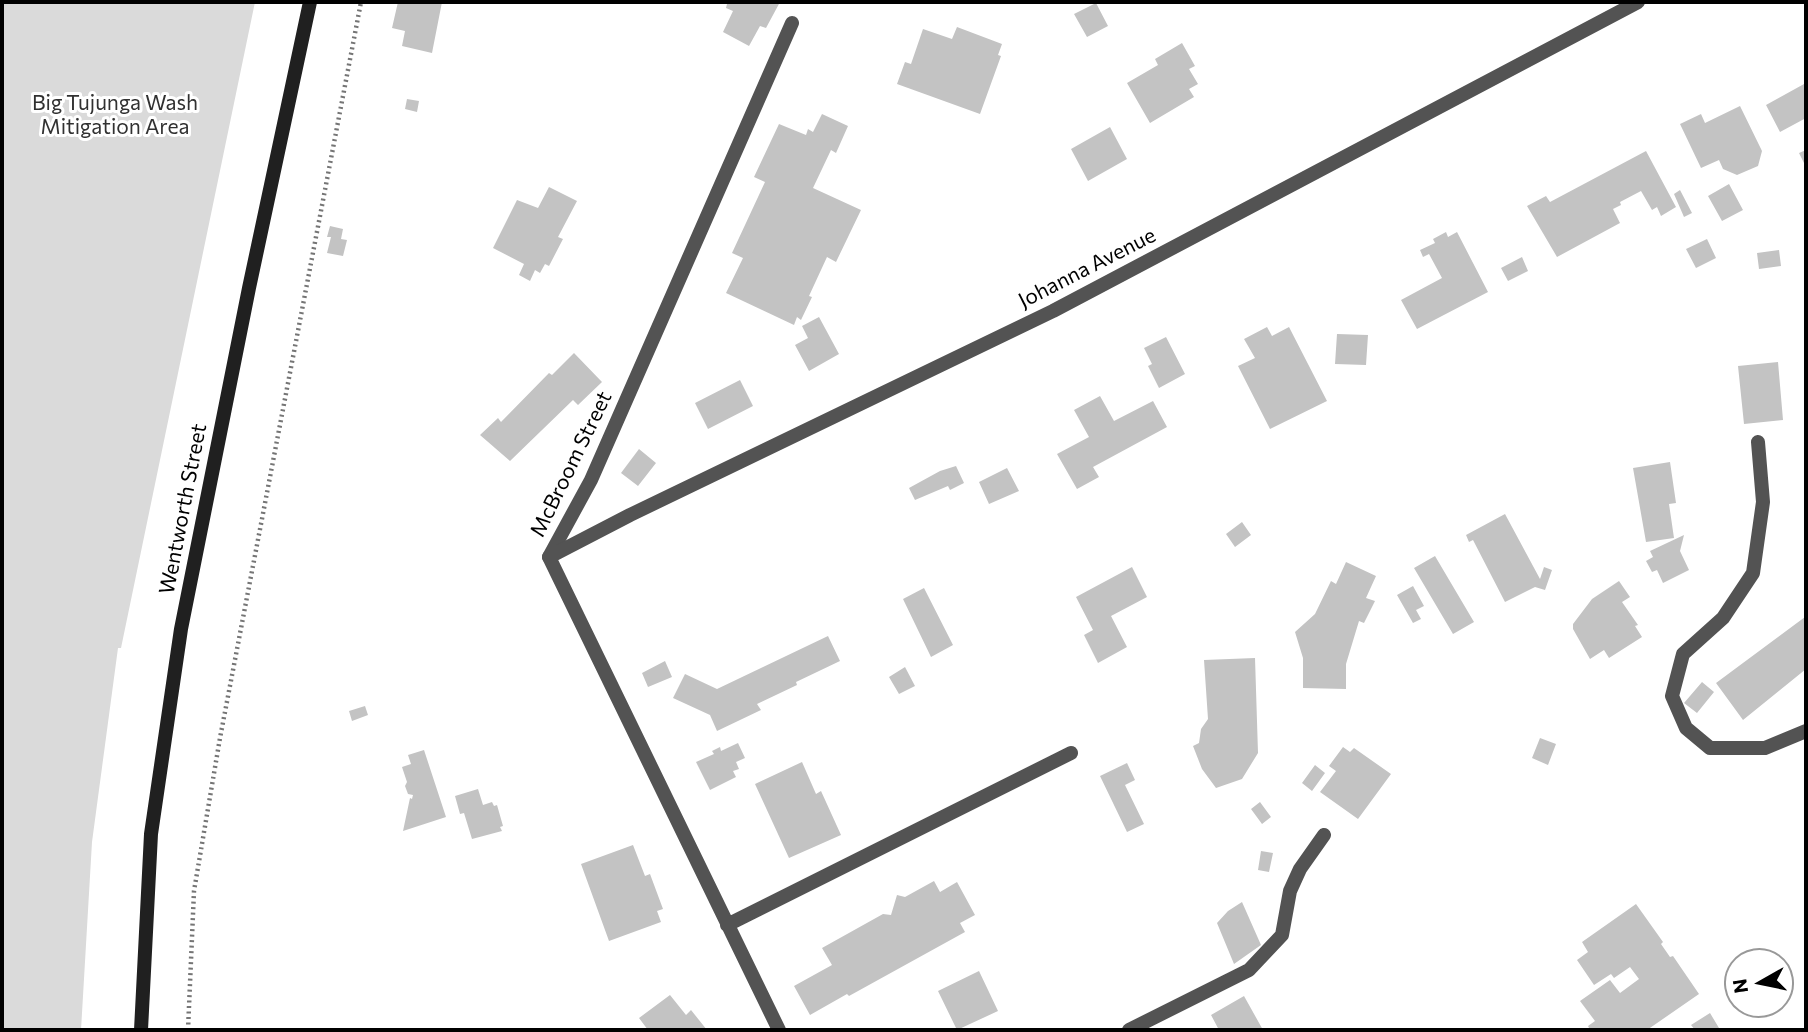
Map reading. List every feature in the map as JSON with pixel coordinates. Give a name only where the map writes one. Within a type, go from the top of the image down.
[{"type":"main road","name":"Wentworth Street","points":[[141,1030],[151,834],[181,629],[249,288],[310,2]]},
{"type":"street","name":"Johanna Avenue","points":[[549,557],[1053,311],[1638,2]]},
{"type":"street","name":"McBroom Street","points":[[779,1030],[549,557],[591,480],[792,23]]},
{"type":"street","points":[[1759,442],[1763,502],[1752,573],[1723,618],[1683,654],[1672,696],[1686,728],[1710,748],[1765,748],[1806,731]]},
{"type":"street","points":[[727,925],[1071,753]]},
{"type":"street","points":[[1129,1030],[1250,970],[1282,935],[1290,891],[1300,869],[1324,835]]},
{"type":"path","points":[[187,1030],[194,891],[220,738],[361,2]]},
{"type":"green space","name":"Big Tujunga Wash Mitigation Area","points":[[2,2],[255,2],[121,648],[118,648],[92,842],[81,1030],[2,1030]]},
{"type":"building","points":[[398,2],[442,2],[432,53],[402,46],[405,31],[392,28]]},
{"type":"building","points":[[724,2],[780,2],[766,28],[760,26],[749,46],[723,32],[733,11],[726,8],[727,4]]},
{"type":"building","points":[[1096,3],[1108,26],[1087,37],[1074,14]]},
{"type":"building","points":[[957,27],[1002,44],[998,55],[1001,56],[980,114],[897,84],[905,62],[911,64],[923,29],[952,39]]},
{"type":"building","points":[[1182,43],[1195,66],[1189,69],[1198,84],[1189,89],[1194,97],[1150,123],[1127,83],[1158,65],[1155,59]]},
{"type":"building","points":[[1804,84],[1806,118],[1780,132],[1766,105]]},
{"type":"building","points":[[407,99],[419,101],[417,112],[405,109]]},
{"type":"building","points":[[1740,106],[1762,151],[1758,166],[1737,175],[1723,169],[1719,160],[1701,168],[1680,124],[1701,114],[1705,123]]},
{"type":"building","points":[[822,114],[848,126],[836,153],[831,150],[813,188],[861,210],[836,262],[827,257],[801,320],[797,317],[794,325],[726,293],[743,258],[732,253],[765,182],[754,177],[779,124],[806,135],[808,129],[813,132]]},
{"type":"building","points":[[1110,127],[1127,159],[1088,181],[1071,149]]},
{"type":"building","points":[[1806,150],[1806,162],[1804,163],[1799,153]]},
{"type":"building","points":[[1646,151],[1676,207],[1661,216],[1657,207],[1652,210],[1641,191],[1620,202],[1621,205],[1613,209],[1620,223],[1557,257],[1527,206],[1546,196],[1550,202]]},
{"type":"building","points":[[1729,184],[1743,210],[1722,221],[1708,196]]},
{"type":"building","points":[[549,187],[577,201],[558,237],[563,239],[549,266],[545,264],[540,273],[535,270],[530,281],[519,275],[524,264],[493,248],[517,200],[538,208]]},
{"type":"building","points":[[1680,190],[1692,213],[1684,217],[1674,194]]},
{"type":"building","points":[[330,226],[343,229],[341,239],[347,240],[343,256],[327,253],[331,237],[327,237]]},
{"type":"building","points":[[1446,232],[1448,237],[1457,232],[1488,292],[1417,329],[1401,300],[1442,278],[1429,254],[1423,257],[1420,250],[1435,243],[1433,239]]},
{"type":"building","points":[[1707,239],[1716,258],[1696,268],[1686,249]]},
{"type":"building","points":[[1779,250],[1781,266],[1759,269],[1757,253]]},
{"type":"building","points":[[1522,257],[1528,271],[1508,281],[1501,268]]},
{"type":"building","points":[[819,317],[839,354],[809,371],[795,345],[808,338],[802,326]]},
{"type":"building","points":[[1267,327],[1272,336],[1289,327],[1327,401],[1270,429],[1238,366],[1255,358],[1244,339]]},
{"type":"building","points":[[1337,334],[1368,335],[1366,365],[1335,364]]},
{"type":"building","points":[[1166,337],[1185,374],[1159,388],[1148,366],[1152,364],[1144,348]]},
{"type":"building","points":[[574,353],[602,382],[578,405],[573,400],[510,461],[480,435],[498,418],[501,422],[549,373],[552,375]]},
{"type":"building","points":[[1778,362],[1783,420],[1744,424],[1738,366]]},
{"type":"building","points":[[740,380],[753,406],[708,429],[695,403]]},
{"type":"building","points":[[1100,396],[1114,421],[1153,401],[1167,427],[1093,467],[1099,477],[1077,489],[1057,454],[1089,437],[1074,410]]},
{"type":"building","points":[[639,449],[656,463],[638,486],[621,473]]},
{"type":"building","points":[[1670,462],[1676,503],[1669,504],[1674,538],[1646,542],[1633,468]]},
{"type":"building","points":[[956,466],[964,483],[950,490],[948,486],[915,500],[909,488],[940,471]]},
{"type":"building","points":[[1007,468],[1019,491],[989,504],[979,482]]},
{"type":"building","points":[[1505,514],[1540,579],[1544,567],[1552,570],[1545,590],[1535,587],[1505,602],[1473,540],[1469,542],[1466,535]]},
{"type":"building","points":[[1242,522],[1251,535],[1235,547],[1226,534]]},
{"type":"building","points":[[1684,535],[1680,551],[1689,570],[1663,583],[1657,570],[1652,572],[1646,561],[1653,557],[1650,551]]},
{"type":"building","points":[[1435,556],[1474,622],[1453,634],[1414,568]]},
{"type":"building","points":[[1346,562],[1376,576],[1366,598],[1375,601],[1364,623],[1359,621],[1346,664],[1346,689],[1303,688],[1303,658],[1295,632],[1315,614],[1331,581],[1336,584]]},
{"type":"building","points":[[1132,567],[1147,597],[1111,616],[1127,647],[1098,663],[1084,635],[1093,630],[1076,597]]},
{"type":"building","points":[[1619,581],[1630,597],[1622,602],[1638,625],[1635,626],[1642,637],[1609,658],[1604,650],[1590,659],[1573,629],[1573,624],[1592,599]]},
{"type":"building","points":[[1413,586],[1424,606],[1416,610],[1421,619],[1413,623],[1397,595]]},
{"type":"building","points":[[924,588],[953,645],[931,657],[903,599]]},
{"type":"building","points":[[1805,617],[1806,669],[1743,720],[1716,683]]},
{"type":"building","points":[[828,636],[840,661],[757,704],[761,710],[717,731],[710,715],[673,698],[685,674],[717,689]]},
{"type":"building","points":[[1255,658],[1258,753],[1242,779],[1216,788],[1202,769],[1193,746],[1199,743],[1201,729],[1208,719],[1204,660]]},
{"type":"building","points":[[665,661],[672,677],[648,687],[642,673]]},
{"type":"building","points":[[905,667],[915,686],[899,694],[889,677]]},
{"type":"building","points":[[1702,682],[1714,692],[1697,713],[1684,703]]},
{"type":"building","points":[[365,706],[368,715],[352,721],[349,711]]},
{"type":"building","points":[[1540,738],[1556,744],[1548,765],[1532,758]]},
{"type":"building","points":[[738,743],[745,758],[736,762],[739,769],[733,771],[736,777],[710,790],[696,762],[714,754],[712,751],[720,747],[721,751]]},
{"type":"building","points":[[1343,747],[1350,752],[1354,748],[1391,774],[1358,819],[1320,792],[1336,771],[1329,766]]},
{"type":"building","points":[[424,750],[446,817],[403,831],[413,795],[408,794],[402,767],[411,764],[408,755]]},
{"type":"building","points":[[802,762],[816,794],[821,791],[841,835],[789,858],[755,784]]},
{"type":"building","points":[[1127,763],[1135,780],[1125,785],[1144,824],[1127,832],[1100,776]]},
{"type":"building","points":[[1315,765],[1325,773],[1312,791],[1302,783]]},
{"type":"building","points":[[478,789],[483,805],[492,802],[494,806],[497,805],[503,826],[500,827],[502,831],[472,839],[464,813],[460,814],[455,796]]},
{"type":"building","points":[[1260,802],[1271,817],[1262,824],[1251,809]]},
{"type":"building","points":[[633,845],[645,876],[650,874],[663,909],[657,911],[661,922],[609,941],[581,864]]},
{"type":"building","points":[[1261,851],[1273,853],[1269,872],[1258,870]]},
{"type":"building","points":[[934,881],[940,892],[957,882],[975,915],[960,923],[965,932],[810,1015],[794,986],[832,965],[822,948],[883,914],[891,915],[897,895],[905,897]]},
{"type":"building","points":[[1242,902],[1261,945],[1234,964],[1217,923],[1228,911]]},
{"type":"building","points":[[1636,904],[1663,942],[1661,944],[1670,957],[1673,956],[1699,994],[1647,1030],[1590,1030],[1588,1026],[1595,1021],[1580,1001],[1610,980],[1620,993],[1639,979],[1630,967],[1614,978],[1611,974],[1594,985],[1577,960],[1588,952],[1582,942]]},
{"type":"building","points":[[979,971],[998,1011],[957,1030],[938,991]]},
{"type":"building","points":[[670,995],[686,1015],[691,1010],[707,1030],[648,1030],[639,1018]]},
{"type":"building","points":[[1244,996],[1263,1030],[1219,1030],[1211,1015]]},
{"type":"building","points":[[1710,1013],[1719,1028],[1695,1030],[1691,1025]]}]
